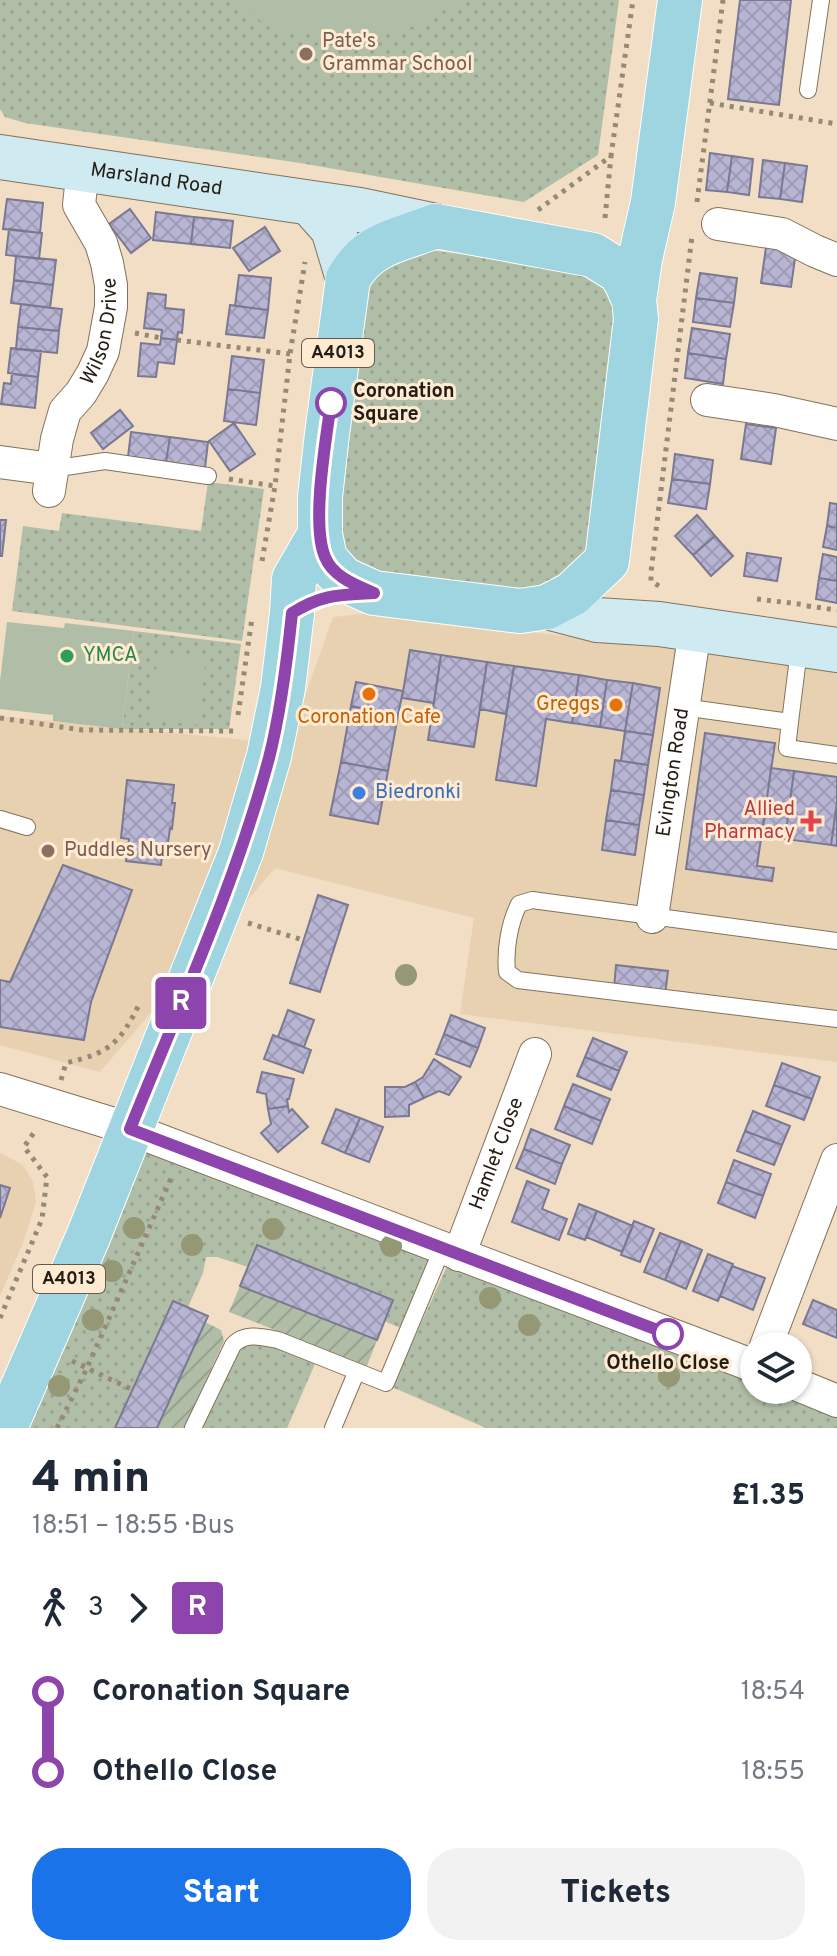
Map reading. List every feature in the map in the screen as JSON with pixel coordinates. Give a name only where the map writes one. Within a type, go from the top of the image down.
[{"type":"main road","points":[[607,561],[636,319],[634,300],[653,202],[680,0]]},
{"type":"main road","points":[[348,279],[362,259],[374,249],[436,226],[599,237],[628,228],[653,202]]},
{"type":"main road","points":[[599,237],[634,300]]},
{"type":"main road","name":"A4013","points":[[348,279],[320,497],[320,534],[325,559],[343,579],[374,593]]},
{"type":"main road","name":"A4013","points":[[5,1428],[88,1237],[241,852],[269,756],[283,688],[294,579],[320,534]]},
{"type":"main road","name":"A4013","points":[[292,613],[311,601],[333,595],[374,593],[520,611],[547,607],[572,594],[607,561]]},
{"type":"street","name":"Marsland Road","points":[[0,157],[360,210],[436,226]]},
{"type":"street","name":"Wilson Drive","points":[[50,480],[65,411],[81,393],[103,351],[111,307],[111,285],[104,253],[79,205],[83,168]]},
{"type":"street","points":[[311,204],[333,229],[348,279]]},
{"type":"street","points":[[703,218],[782,234],[837,260]]},
{"type":"street","points":[[707,400],[837,424]]},
{"type":"street","points":[[0,462],[50,480]]},
{"type":"street","points":[[607,561],[614,586],[640,612],[675,614],[837,650]]},
{"type":"street","points":[[547,607],[597,620],[675,614]]},
{"type":"street","name":"Evington Road","points":[[652,917],[683,707],[675,614]]},
{"type":"street","name":"Hamlet Close","points":[[450,1252],[535,1054]]},
{"type":"street","points":[[0,1089],[130,1129],[740,1361]]},
{"type":"street","points":[[771,1332],[837,1160]]},
{"type":"street","points":[[812,1391],[837,1401]]},
{"type":"lane","points":[[808,90],[821,0]]},
{"type":"lane","points":[[50,480],[105,461],[208,476]]},
{"type":"lane","points":[[797,666],[787,748],[837,755]]},
{"type":"lane","points":[[683,707],[790,722]]},
{"type":"lane","points":[[0,819],[27,827]]},
{"type":"lane","points":[[837,941],[532,900],[519,904],[513,916],[506,962],[507,972],[518,980],[837,1019]]},
{"type":"lane","points":[[193,1428],[225,1359],[238,1339],[259,1336],[278,1340],[386,1383],[450,1252]]},
{"type":"lane","points":[[333,1428],[356,1373]]},
{"type":"path","points":[[675,614],[651,581],[651,572],[703,218],[710,103],[723,0]]},
{"type":"path","points":[[710,103],[837,124]]},
{"type":"path","points":[[599,237],[611,156]]},
{"type":"path","points":[[177,340],[290,354]]},
{"type":"path","points":[[208,476],[275,486]]},
{"type":"path","points":[[747,598],[807,605]]},
{"type":"path","points":[[0,718],[82,730],[235,731]]},
{"type":"path","points":[[217,913],[303,940]]},
{"type":"path","points":[[57,1428],[184,1150]]},
{"type":"path","points":[[41,1344],[133,1390]]},
{"type":"shaded area","points":[[372,613],[837,672],[837,1062],[460,1014],[474,918],[275,868],[100,1072],[0,1045],[0,716],[288,744],[333,617]]},
{"type":"shaded area","points":[[0,1153],[23,1165],[33,1182],[36,1202],[23,1243],[0,1296]]},
{"type":"green space","name":"Pate's Grammar School","points":[[0,0],[619,0],[598,155],[524,202],[300,163],[25,123],[5,117],[0,109]]},
{"type":"green space","points":[[235,0],[464,0],[402,32],[275,32]]},
{"type":"green space","name":"Coronation Square","points":[[420,249],[582,269],[598,278],[619,310],[592,545],[570,577],[522,592],[385,573],[342,553],[332,510],[368,274]]},
{"type":"green space","points":[[208,482],[264,489],[242,641],[12,611],[23,526],[59,531],[62,513],[201,531]]},
{"type":"green space","name":"YMCA","points":[[7,622],[64,628],[65,623],[134,631],[122,729],[53,721],[53,715],[0,709]]},
{"type":"green space","points":[[134,631],[241,644],[229,729],[122,729]]},
{"type":"green space","points":[[158,653],[206,658],[198,725],[150,720]]},
{"type":"green space","points":[[130,1129],[442,1249],[408,1331],[384,1321],[393,1299],[257,1246],[248,1267],[217,1257],[206,1257],[203,1273],[188,1307],[173,1301],[115,1428],[5,1428]]},
{"type":"green space","points":[[453,1253],[740,1361],[740,1404],[812,1404],[812,1394],[837,1401],[837,1428],[486,1428],[392,1387]]},
{"type":"green space","points":[[240,1286],[377,1340],[367,1366],[229,1312]]},
{"type":"green space","points":[[205,1322],[221,1330],[224,1341],[184,1428],[157,1428]]},
{"type":"green space","points":[[238,1339],[318,1357],[287,1428],[193,1428]]},
{"type":"building","points":[[740,0],[791,0],[779,105],[728,99]]},
{"type":"building","points":[[710,153],[732,156],[727,192],[706,190]]},
{"type":"building","points":[[732,156],[753,159],[749,195],[727,192]]},
{"type":"building","points":[[763,160],[785,163],[780,199],[759,197]]},
{"type":"building","points":[[785,163],[807,166],[802,202],[780,199]]},
{"type":"building","points":[[7,199],[43,203],[40,233],[3,229]]},
{"type":"building","points":[[130,209],[151,238],[131,253],[109,224]]},
{"type":"building","points":[[156,212],[194,217],[191,244],[153,240]]},
{"type":"building","points":[[194,217],[233,221],[230,248],[191,244]]},
{"type":"building","points":[[265,227],[280,251],[249,271],[233,248]]},
{"type":"building","points":[[9,229],[42,233],[39,259],[6,255]]},
{"type":"building","points":[[766,247],[796,251],[791,287],[761,283]]},
{"type":"building","points":[[16,256],[56,260],[53,285],[14,280]]},
{"type":"building","points":[[700,273],[737,278],[734,303],[696,298]]},
{"type":"building","points":[[239,275],[271,278],[268,310],[235,306]]},
{"type":"building","points":[[14,280],[53,285],[50,308],[11,303]]},
{"type":"building","points":[[148,293],[166,295],[165,308],[184,310],[182,333],[178,332],[177,340],[161,338],[162,330],[144,328]]},
{"type":"building","points":[[696,298],[734,303],[730,327],[693,322]]},
{"type":"building","points":[[21,304],[62,309],[59,331],[18,327]]},
{"type":"building","points":[[230,305],[268,310],[264,338],[226,334]]},
{"type":"building","points":[[18,327],[59,331],[57,353],[16,349]]},
{"type":"building","points":[[692,328],[730,334],[726,359],[688,353]]},
{"type":"building","points":[[161,338],[177,340],[174,364],[158,362],[156,377],[138,376],[141,343],[160,345]]},
{"type":"building","points":[[11,348],[41,351],[38,377],[8,373]]},
{"type":"building","points":[[688,353],[726,359],[723,384],[685,378]]},
{"type":"building","points":[[232,356],[264,360],[260,393],[228,389]]},
{"type":"building","points":[[12,374],[38,377],[35,408],[1,404],[4,383],[11,384]]},
{"type":"building","points":[[228,389],[260,393],[256,425],[224,421]]},
{"type":"building","points":[[120,410],[133,426],[103,449],[91,433]]},
{"type":"building","points":[[234,423],[255,454],[230,471],[209,441]]},
{"type":"building","points":[[746,424],[776,428],[771,464],[741,459]]},
{"type":"building","points":[[131,432],[170,437],[166,462],[128,457]]},
{"type":"building","points":[[170,437],[208,442],[205,468],[166,462]]},
{"type":"building","points":[[675,454],[713,460],[710,484],[672,479]]},
{"type":"building","points":[[672,479],[710,484],[706,509],[668,503]]},
{"type":"building","points":[[830,503],[837,504],[837,528],[827,526]]},
{"type":"building","points":[[697,515],[715,536],[693,555],[675,536]]},
{"type":"building","points":[[0,520],[6,520],[2,556],[0,556]]},
{"type":"building","points":[[827,526],[837,528],[837,550],[823,547]]},
{"type":"building","points":[[715,536],[733,556],[711,576],[693,555]]},
{"type":"building","points":[[747,553],[781,558],[777,581],[744,576]]},
{"type":"building","points":[[823,554],[837,557],[837,581],[819,578]]},
{"type":"building","points":[[819,578],[837,581],[837,603],[816,599]]},
{"type":"building","points":[[410,650],[441,655],[434,703],[402,698]]},
{"type":"building","points":[[441,655],[487,662],[474,747],[428,740]]},
{"type":"building","points":[[487,662],[514,666],[506,714],[480,709]]},
{"type":"building","points":[[514,666],[579,675],[572,723],[546,719],[536,786],[496,780]]},
{"type":"building","points":[[579,675],[607,680],[600,727],[572,723]]},
{"type":"building","name":"Greggs","points":[[607,680],[633,683],[625,731],[600,727]]},
{"type":"building","points":[[356,682],[403,691],[398,715],[351,706]]},
{"type":"building","points":[[633,683],[660,688],[653,735],[625,731]]},
{"type":"building","points":[[351,706],[398,715],[388,771],[341,762]]},
{"type":"building","points":[[625,731],[653,735],[648,765],[621,761]]},
{"type":"building","points":[[705,733],[775,743],[757,866],[774,868],[772,881],[686,869]]},
{"type":"building","points":[[615,760],[648,765],[644,795],[611,790]]},
{"type":"building","name":"Biedronki","points":[[341,762],[388,771],[378,824],[330,815]]},
{"type":"building","points":[[771,768],[794,771],[785,839],[762,836]]},
{"type":"building","name":"Allied Pharmacy","points":[[794,771],[837,777],[831,845],[785,839]]},
{"type":"building","points":[[127,780],[174,785],[172,829],[168,843],[163,843],[161,865],[126,861],[129,839],[121,838]]},
{"type":"building","points":[[611,790],[644,795],[639,825],[606,820]]},
{"type":"building","points":[[837,802],[837,846],[831,845]]},
{"type":"building","points":[[606,820],[639,825],[635,855],[602,850]]},
{"type":"building","points":[[63,865],[132,890],[91,1002],[84,1040],[0,1027],[0,980],[10,982]]},
{"type":"building","points":[[318,895],[348,905],[320,992],[290,983]]},
{"type":"building","points":[[616,965],[668,971],[665,995],[614,989]]},
{"type":"building","points":[[288,1010],[314,1020],[304,1047],[278,1037]]},
{"type":"building","points":[[451,1015],[485,1028],[478,1048],[444,1034]]},
{"type":"building","points":[[444,1034],[478,1048],[470,1067],[436,1054]]},
{"type":"building","points":[[273,1035],[311,1050],[303,1073],[264,1059]]},
{"type":"building","points":[[593,1038],[627,1052],[619,1071],[585,1057]]},
{"type":"building","points":[[585,1057],[619,1071],[611,1090],[577,1076]]},
{"type":"building","points":[[434,1059],[461,1077],[449,1095],[439,1091],[424,1098],[415,1082],[423,1077]]},
{"type":"building","points":[[782,1063],[820,1077],[812,1099],[774,1085]]},
{"type":"building","points":[[262,1072],[294,1079],[287,1099],[288,1106],[268,1109],[266,1094],[257,1092]]},
{"type":"building","points":[[415,1082],[424,1098],[409,1105],[409,1116],[385,1117],[385,1087],[405,1087]]},
{"type":"building","points":[[573,1084],[610,1099],[601,1121],[564,1106]]},
{"type":"building","points":[[774,1085],[812,1099],[804,1120],[766,1106]]},
{"type":"building","points":[[288,1106],[289,1112],[292,1109],[308,1127],[278,1152],[261,1133],[271,1124],[268,1109]]},
{"type":"building","points":[[564,1106],[601,1121],[592,1144],[555,1129]]},
{"type":"building","points":[[336,1109],[360,1118],[345,1153],[322,1143]]},
{"type":"building","points":[[753,1111],[790,1126],[782,1145],[745,1131]]},
{"type":"building","points":[[360,1118],[383,1127],[369,1162],[345,1153]]},
{"type":"building","points":[[531,1129],[570,1145],[562,1164],[524,1149]]},
{"type":"building","points":[[745,1131],[782,1145],[774,1165],[737,1151]]},
{"type":"building","points":[[524,1149],[562,1164],[555,1184],[516,1168]]},
{"type":"building","points":[[734,1160],[771,1174],[763,1196],[726,1182]]},
{"type":"building","points":[[527,1181],[549,1190],[542,1209],[567,1219],[559,1240],[512,1222]]},
{"type":"building","points":[[726,1182],[763,1196],[755,1218],[718,1203]]},
{"type":"building","points":[[0,1185],[10,1188],[0,1218]]},
{"type":"building","points":[[579,1204],[597,1211],[585,1240],[568,1234]]},
{"type":"building","points":[[597,1211],[633,1226],[622,1252],[586,1237]]},
{"type":"building","points":[[634,1221],[654,1229],[640,1262],[621,1255]]},
{"type":"building","points":[[660,1233],[681,1241],[665,1280],[644,1272]]},
{"type":"building","points":[[681,1241],[702,1250],[686,1289],[665,1280]]},
{"type":"building","points":[[257,1245],[393,1300],[377,1340],[240,1286]]},
{"type":"building","points":[[708,1254],[733,1264],[718,1301],[693,1291]]},
{"type":"building","points":[[732,1266],[765,1278],[753,1310],[720,1296]]},
{"type":"building","points":[[813,1300],[837,1310],[837,1338],[803,1324]]},
{"type":"building","points":[[173,1301],[208,1316],[157,1428],[115,1428]]},
{"type":"bus line","name":"R","points":[[331,403],[320,497],[320,534],[325,559],[343,579],[374,593],[333,595],[311,601],[292,613],[283,688],[269,756],[241,852],[130,1129],[668,1334]]},
{"type":"place","name":"Pate's Grammar School","points":[[306,54]]},
{"type":"place","name":"Coronation Square","points":[[331,403]]},
{"type":"place","name":"YMCA","points":[[67,656]]},
{"type":"place","name":"Coronation Cafe","points":[[369,694]]},
{"type":"place","name":"Greggs","points":[[616,705]]},
{"type":"place","name":"Biedronki","points":[[359,793]]},
{"type":"place","name":"Allied Pharmacy","points":[[811,821]]},
{"type":"place","name":"Puddles Nursery","points":[[48,851]]},
{"type":"place","name":"Othello Close","points":[[668,1334]]}]
